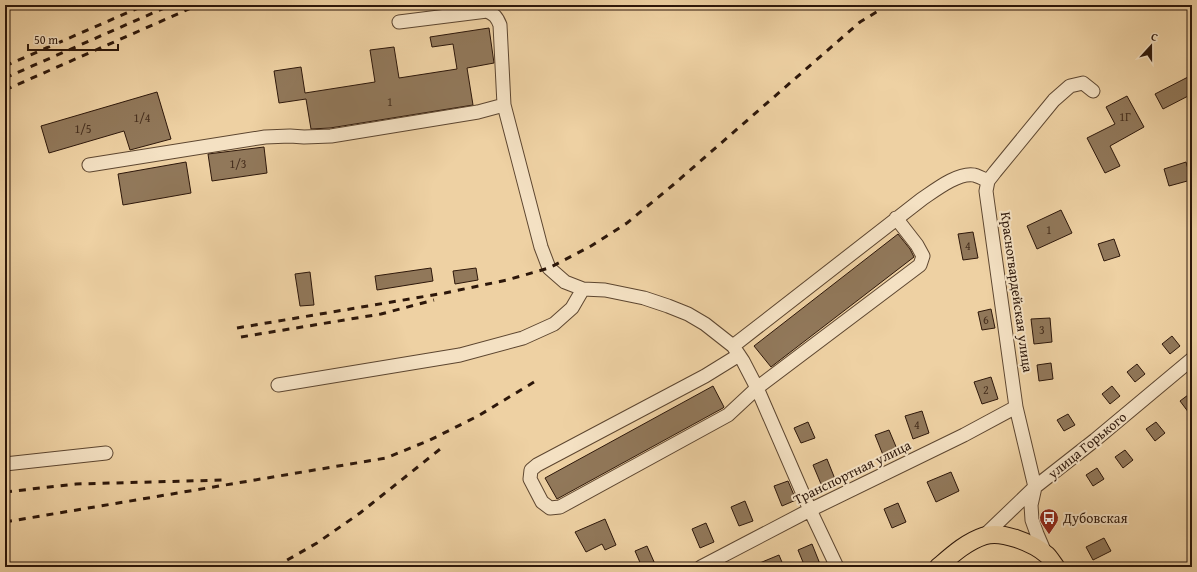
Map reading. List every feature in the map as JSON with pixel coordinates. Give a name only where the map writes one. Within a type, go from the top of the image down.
[{"type":"main road","name":"улица Горького","points":[[938,567],[962,547],[985,535],[1002,534],[1023,540],[1051,561]]},
{"type":"lane","points":[[400,22],[487,11],[494,14],[500,24],[504,105],[541,247],[549,268],[565,282],[583,289],[605,290],[644,298],[688,314],[705,324],[736,350],[757,388],[810,510],[837,567]]},
{"type":"lane","points":[[896,218],[917,245],[923,256],[920,265],[757,388],[728,415],[560,507],[550,508],[542,502],[530,479],[531,470],[537,465],[705,376],[896,218],[922,199],[949,182],[962,176],[973,174],[988,181],[1035,122],[1054,100],[1070,86],[1083,83],[1093,91]]},
{"type":"lane","points":[[89,165],[265,137],[332,136],[478,112],[504,105]]},
{"type":"lane","name":"Красногвардейская улица","points":[[988,181],[986,191],[1016,406],[1035,487],[1031,505],[1032,520],[1037,534],[1051,561]]},
{"type":"lane","points":[[278,385],[460,355],[522,338],[554,324],[572,308],[583,289]]},
{"type":"lane","name":"улица Горького","points":[[985,535],[1035,487],[1095,440],[1192,359]]},
{"type":"lane","name":"Транспортная улица","points":[[701,567],[810,510],[964,435],[1016,406]]},
{"type":"lane","points":[[5,464],[106,453]]},
{"type":"building","points":[[489,28],[494,63],[467,68],[473,105],[330,128],[311,129],[306,99],[279,103],[274,71],[301,67],[305,93],[375,82],[370,50],[394,47],[399,78],[457,69],[453,44],[432,47],[430,37]]},
{"type":"building","points":[[1188,77],[1192,85],[1192,94],[1163,109],[1155,94]]},
{"type":"building","points":[[157,92],[171,139],[130,150],[124,131],[49,153],[41,126]]},
{"type":"building","points":[[1127,96],[1144,127],[1110,146],[1120,166],[1105,173],[1087,138],[1115,124],[1106,107]]},
{"type":"building","points":[[264,147],[267,173],[212,181],[208,154]]},
{"type":"building","points":[[186,162],[191,193],[123,205],[118,174]]},
{"type":"building","points":[[1186,162],[1191,180],[1169,186],[1164,169]]},
{"type":"building","points":[[1061,210],[1072,233],[1037,249],[1027,226]]},
{"type":"building","points":[[973,232],[978,258],[963,260],[958,234]]},
{"type":"building","points":[[898,234],[910,249],[914,257],[771,367],[754,346]]},
{"type":"building","points":[[1114,239],[1120,256],[1104,261],[1098,244]]},
{"type":"building","points":[[431,268],[433,281],[377,290],[375,276]]},
{"type":"building","points":[[476,268],[478,280],[455,284],[453,271]]},
{"type":"building","points":[[310,272],[314,305],[300,306],[295,274]]},
{"type":"building","points":[[991,309],[995,328],[982,330],[978,312]]},
{"type":"building","points":[[1050,318],[1052,342],[1034,344],[1031,319]]},
{"type":"building","points":[[1172,336],[1180,346],[1170,354],[1162,344]]},
{"type":"building","points":[[1051,363],[1053,379],[1039,381],[1037,365]]},
{"type":"building","points":[[1137,364],[1145,374],[1135,382],[1127,372]]},
{"type":"building","points":[[991,377],[998,399],[982,404],[974,382]]},
{"type":"building","points":[[713,386],[724,407],[723,408],[557,499],[545,478]]},
{"type":"building","points":[[1112,386],[1120,396],[1110,404],[1102,394]]},
{"type":"building","points":[[1192,392],[1192,417],[1180,401]]},
{"type":"building","points":[[922,411],[929,433],[913,439],[905,416]]},
{"type":"building","points":[[1068,414],[1075,425],[1064,431],[1057,420]]},
{"type":"building","points":[[808,422],[815,438],[801,443],[794,428]]},
{"type":"building","points":[[1156,422],[1165,433],[1155,441],[1146,429]]},
{"type":"building","points":[[889,430],[897,449],[883,455],[875,435]]},
{"type":"building","points":[[1125,450],[1133,460],[1123,468],[1115,457]]},
{"type":"building","points":[[827,459],[835,479],[821,484],[813,465]]},
{"type":"building","points":[[1097,468],[1104,479],[1093,486],[1086,475]]},
{"type":"building","points":[[951,472],[959,491],[936,502],[927,482]]},
{"type":"building","points":[[788,481],[796,500],[782,506],[774,486]]},
{"type":"building","points":[[745,501],[753,521],[739,526],[731,507]]},
{"type":"building","points":[[898,503],[906,522],[892,528],[884,509]]},
{"type":"building","points":[[605,519],[616,545],[605,550],[602,544],[586,552],[575,532]]},
{"type":"building","points":[[706,523],[714,542],[700,548],[692,529]]},
{"type":"building","points":[[1104,538],[1111,551],[1093,560],[1086,547]]},
{"type":"building","points":[[812,544],[820,564],[805,567],[798,550]]},
{"type":"building","points":[[647,546],[655,564],[642,567],[635,551]]},
{"type":"building","points":[[779,555],[784,567],[750,567]]},
{"type":"railway","points":[[5,66],[145,5]]},
{"type":"railway","points":[[5,78],[171,5]]},
{"type":"railway","points":[[5,90],[198,5]]},
{"type":"railway","points":[[237,328],[445,293],[507,280],[549,268],[591,246],[627,223],[673,185],[860,22],[888,5]]},
{"type":"railway","points":[[241,337],[381,314],[434,300]]},
{"type":"railway","points":[[5,522],[386,458],[430,440],[478,416],[539,379]]},
{"type":"railway","points":[[275,567],[317,543],[360,513],[444,446]]},
{"type":"railway","points":[[5,492],[76,484],[226,480]]},
{"type":"place","name":"Дубовская","points":[[1049,535]]}]
